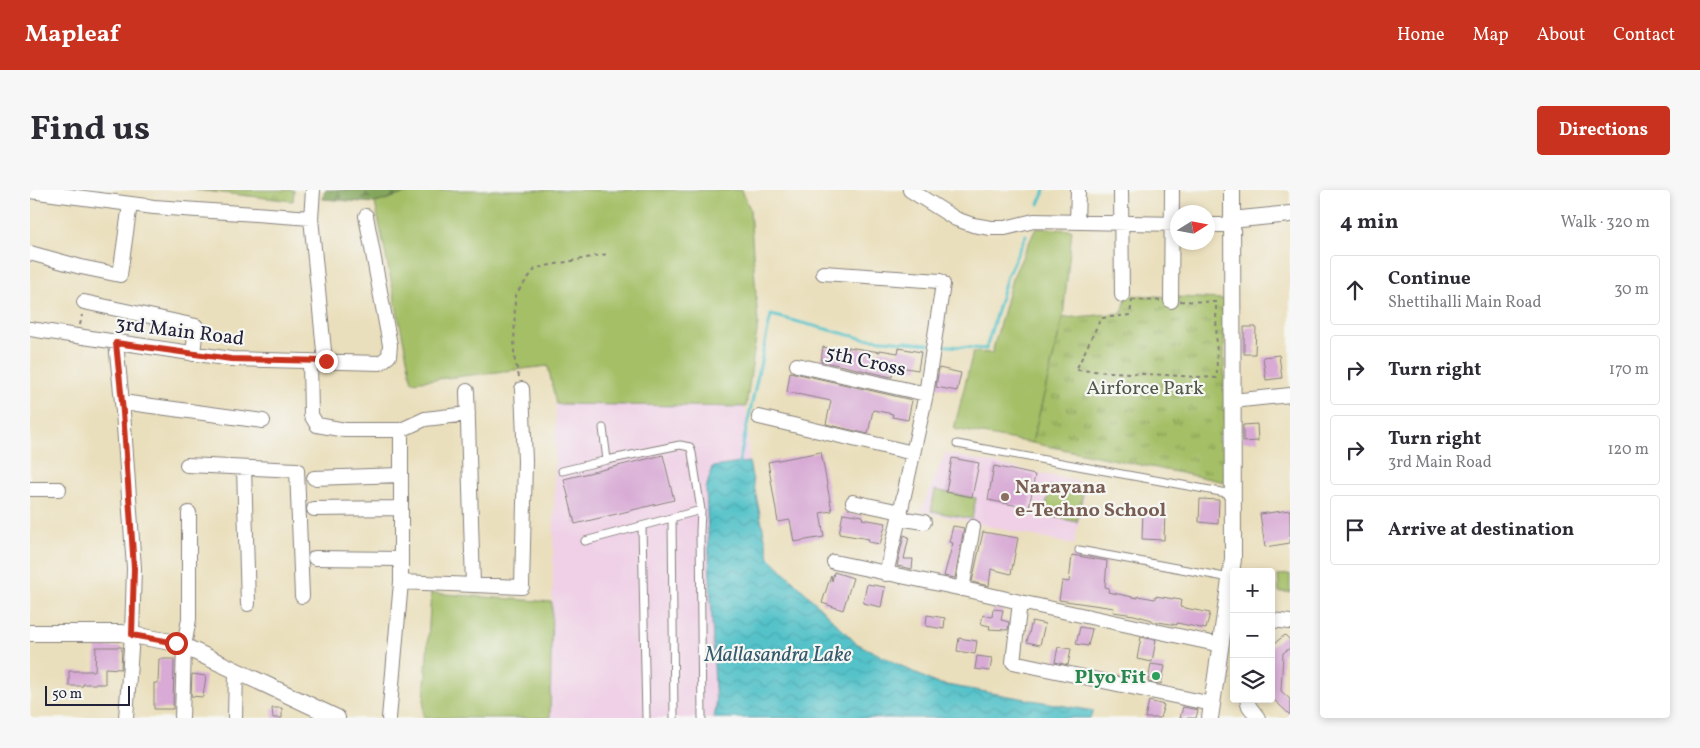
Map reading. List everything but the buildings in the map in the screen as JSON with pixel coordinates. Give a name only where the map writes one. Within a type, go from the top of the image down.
[{"type":"street","points":[[313,190],[311,218],[326,361]]},
{"type":"street","points":[[910,190],[956,219],[973,225],[991,228],[1005,228],[1034,221],[1170,224]]},
{"type":"street","points":[[1077,222],[1078,190]]},
{"type":"street","points":[[1121,190],[1122,295]]},
{"type":"street","points":[[1172,190],[1173,205]]},
{"type":"street","points":[[1232,190],[1232,568]]},
{"type":"street","points":[[30,191],[184,210],[311,218]]},
{"type":"street","points":[[30,253],[81,268],[120,275],[130,204]]},
{"type":"street","points":[[1215,224],[1290,214]]},
{"type":"street","name":"3rd Main Road","points":[[30,329],[231,359],[380,362],[389,356],[390,345],[366,216]]},
{"type":"street","points":[[1171,301],[1174,250]]},
{"type":"street","points":[[823,273],[942,282],[944,287],[926,394],[886,574]]},
{"type":"street","points":[[84,302],[196,326],[193,354]]},
{"type":"street","points":[[116,343],[134,568],[132,635],[126,718]]},
{"type":"street","points":[[310,361],[311,415],[317,425],[345,430],[401,430],[426,420],[468,414]]},
{"type":"street","name":"5th Cross","points":[[797,365],[926,394]]},
{"type":"street","points":[[400,582],[522,587],[525,460],[522,389]]},
{"type":"street","points":[[467,391],[473,584]]},
{"type":"street","points":[[1232,401],[1290,395]]},
{"type":"street","points":[[122,402],[264,422]]},
{"type":"street","points":[[759,417],[913,453]]},
{"type":"street","points":[[389,718],[400,582],[401,430]]},
{"type":"street","points":[[187,465],[297,470],[302,596]]},
{"type":"street","points":[[244,468],[248,604]]},
{"type":"street","points":[[314,478],[400,475]]},
{"type":"street","points":[[30,489],[59,489]]},
{"type":"street","points":[[853,502],[924,522]]},
{"type":"street","points":[[314,509],[401,508]]},
{"type":"street","points":[[182,718],[184,646],[189,619],[189,513]]},
{"type":"street","points":[[962,589],[973,527]]},
{"type":"street","points":[[315,558],[400,559]]},
{"type":"street","points":[[834,562],[1221,645]]},
{"type":"street","points":[[1020,602],[1013,662],[1211,711],[1230,578]]},
{"type":"street","points":[[1275,620],[1290,622]]},
{"type":"street","points":[[30,633],[121,633],[176,643],[337,718]]},
{"type":"street","points":[[235,718],[236,671]]},
{"type":"street","points":[[1248,703],[1258,718]]},
{"type":"lane","points":[[603,428],[607,460]]},
{"type":"lane","points":[[957,444],[1232,494]]},
{"type":"lane","points":[[562,471],[680,445],[690,447],[701,510],[702,718]]},
{"type":"lane","points":[[585,541],[701,510]]},
{"type":"lane","points":[[672,518],[674,718]]},
{"type":"lane","points":[[642,526],[646,718]]},
{"type":"lane","points":[[1078,550],[1230,578]]},
{"type":"path","points":[[522,389],[514,358],[515,295],[536,268],[607,254]]},
{"type":"path","points":[[1132,300],[1171,301],[1216,302],[1217,378],[1076,370],[1100,318],[1130,315],[1132,300]]},
{"type":"path","points":[[78,337],[84,302]]},
{"type":"shaded area","points":[[556,404],[746,407],[749,462],[712,467],[716,708],[714,718],[550,718]]},
{"type":"shaded area","name":"Narayana e-Techno School","points":[[945,453],[1087,483],[1074,545],[921,511]]},
{"type":"green space","points":[[196,190],[294,190],[293,201]]},
{"type":"green space","points":[[325,190],[416,190],[375,203],[323,199]]},
{"type":"green space","points":[[416,190],[742,190],[750,209],[758,324],[746,407],[556,404],[548,366],[412,382],[375,203]]},
{"type":"green space","points":[[1036,228],[1072,230],[1063,318],[1032,443],[954,429],[973,352],[992,353],[1012,279]]},
{"type":"green space","name":"Airforce Park","points":[[1127,295],[1224,299],[1225,482],[1032,443],[1063,318],[1122,313]]},
{"type":"green space","points":[[1050,486],[1083,493],[1077,522],[1044,515]]},
{"type":"green space","points":[[935,490],[976,498],[972,519],[931,511]]},
{"type":"green space","points":[[1290,574],[1290,592],[1279,592],[1278,575]]},
{"type":"green space","points":[[431,593],[552,602],[550,718],[427,718],[423,716]]},
{"type":"water","name":"Mallasandra Lake","points":[[749,462],[769,557],[856,643],[935,683],[1094,711],[1090,718],[714,718],[716,708],[706,489],[712,467]]},
{"type":"waterway","points":[[1039,204],[1045,190]]},
{"type":"waterway","points":[[938,345],[986,349],[1007,276],[1026,235]]},
{"type":"waterway","points":[[738,467],[771,315],[861,338],[929,344]]},
{"type":"place","name":"Narayana e-Techno School","points":[[1005,497]]},
{"type":"place","name":"Plyo Fit","points":[[1156,676]]},
{"type":"route","points":[[176,643],[132,635],[134,568],[116,343],[231,359],[326,361]]}]
